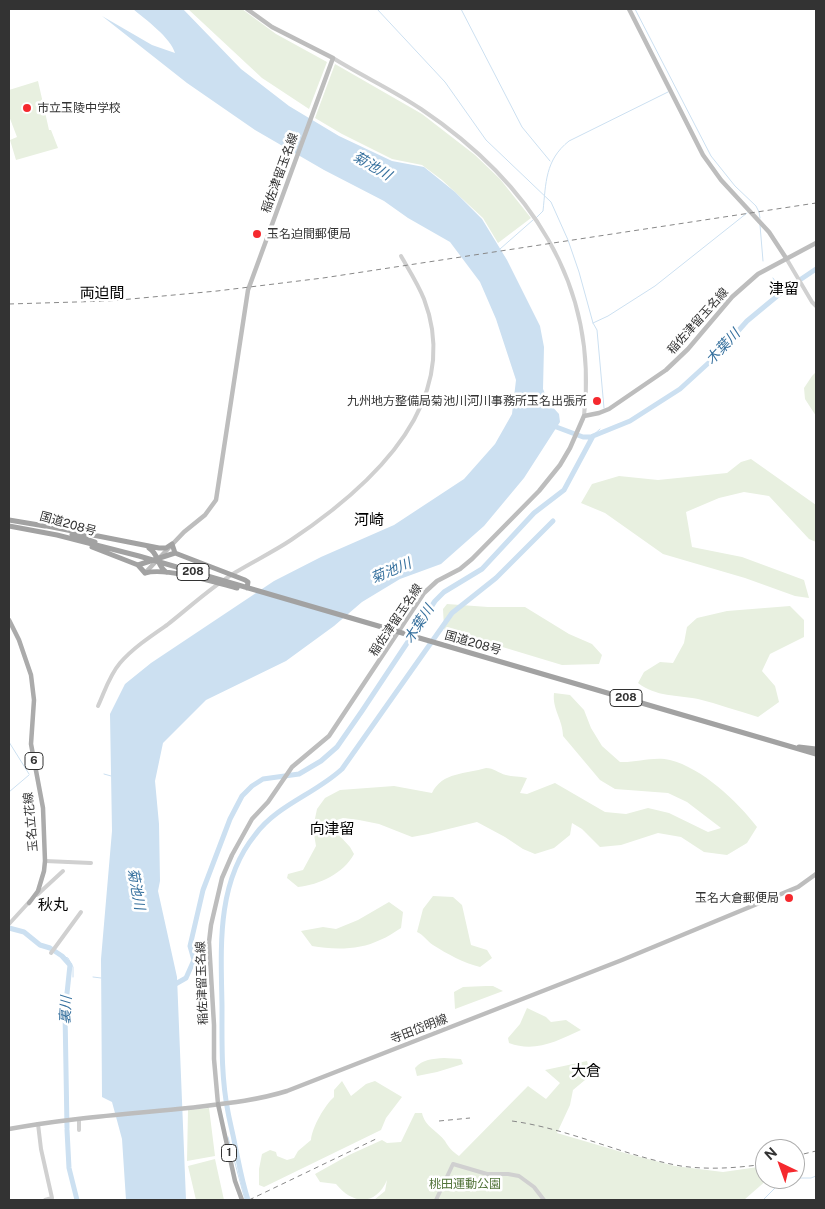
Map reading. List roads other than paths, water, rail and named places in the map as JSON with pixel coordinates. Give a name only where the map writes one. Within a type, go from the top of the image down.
[{"type":"highway","name":"国道208号","points":[[9,520],[42,526],[121,551]]},
{"type":"highway","name":"国道208号","points":[[9,526],[57,535],[139,556],[816,754]]},
{"type":"highway","points":[[42,526],[160,548],[166,548],[172,544],[176,554]]},
{"type":"highway","points":[[46,534],[96,548],[138,564],[145,573],[152,571],[167,573],[264,593]]},
{"type":"highway","points":[[146,546],[153,550],[160,567],[167,573]]},
{"type":"highway","points":[[138,564],[176,554],[245,580],[248,582],[247,588]]},
{"type":"highway","name":"国道208号","points":[[791,746],[816,749]]},
{"type":"main road","points":[[247,9],[272,27],[332,61]]},
{"type":"main road","points":[[629,9],[707,161],[721,180],[769,232],[787,259]]},
{"type":"main road","name":"稲佐津留玉名線","points":[[145,573],[184,532],[205,515],[216,500],[248,290],[332,61]]},
{"type":"main road","name":"稲佐津留玉名線","points":[[218,1104],[209,942],[211,925],[222,878],[232,855],[252,819],[268,802],[297,761],[317,748],[329,736],[430,586],[466,564],[479,552],[541,488],[560,465],[575,438],[584,416],[599,413],[609,408],[666,370],[688,349],[732,297],[758,274],[816,243]]},
{"type":"main road","name":"玉名立花線","points":[[9,620],[19,640],[33,686],[32,744],[42,808],[45,861],[38,891],[29,903]]},
{"type":"main road","name":"寺田岱明線","points":[[9,1129],[61,1121],[212,1105],[268,1097],[287,1092],[622,960],[798,887],[816,874]]},
{"type":"main road","name":"1","points":[[218,1104],[235,1181],[242,1200]]},
{"type":"street","points":[[332,61],[403,98],[449,129],[501,175],[529,209],[562,264],[578,310],[586,366],[584,416]]},
{"type":"street","points":[[98,706],[110,676],[128,654],[235,572],[291,540],[326,514],[365,483],[402,441],[421,406],[429,381],[433,343],[424,300],[401,256]]},
{"type":"street","points":[[787,259],[816,306]]},
{"type":"street","points":[[45,861],[90,863]]},
{"type":"street","points":[[9,924],[63,871]]},
{"type":"street","points":[[51,953],[81,912]]},
{"type":"street","points":[[78,1120],[79,1130]]},
{"type":"street","points":[[38,1124],[41,1149],[52,1195],[52,1198],[46,1200]]},
{"type":"street","points":[[436,1200],[453,1164],[487,1174],[519,1176],[534,1187],[544,1200]]},
{"type":"water","name":"菊池川","points":[[133,9],[183,9],[241,69],[289,106],[339,136],[392,161],[424,167],[455,192],[482,219],[507,260],[540,326],[544,347],[543,389],[549,403],[559,414],[560,422],[524,478],[484,526],[441,564],[400,579],[362,602],[334,626],[286,661],[206,700],[163,743],[155,781],[159,824],[160,881],[158,891],[177,977],[186,1200],[126,1200],[122,1139],[112,1102],[102,1097],[101,959],[112,831],[110,714],[125,684],[151,663],[274,581],[321,557],[394,525],[464,479],[495,444],[512,414],[516,380],[496,319],[480,282],[450,242],[408,218],[384,201],[324,170],[255,130],[187,83],[102,16],[152,45],[175,53],[173,47],[163,35]]},
{"type":"waterway","points":[[377,9],[445,82],[486,140],[551,202],[568,240],[593,323],[597,330],[604,408]]},
{"type":"waterway","points":[[461,9],[522,127],[550,161]]},
{"type":"waterway","points":[[635,9],[711,156],[735,186],[756,206],[760,218]]},
{"type":"waterway","points":[[536,218],[543,211],[548,173],[555,156],[561,148],[569,141],[668,92]]},
{"type":"waterway","points":[[593,323],[608,316],[655,286],[747,213]]},
{"type":"waterway","points":[[500,249],[533,220]]},
{"type":"waterway","points":[[760,225],[763,261]]},
{"type":"waterway","name":"木葉川","points":[[172,986],[186,978],[194,960],[190,946],[203,890],[230,819],[242,796],[263,779],[299,774],[321,761],[337,747],[435,601],[444,592],[482,569],[534,513],[564,490],[593,436],[630,421],[680,389],[715,357],[747,321],[782,292],[816,269]]},
{"type":"waterway","points":[[773,278],[782,292]]},
{"type":"waterway","points":[[551,425],[583,437],[591,437]]},
{"type":"waterway","name":"木葉川","points":[[591,437],[600,429]]},
{"type":"waterway","points":[[248,1200],[228,1112],[222,1059],[222,939],[227,895],[233,874],[242,854],[264,825],[285,808],[320,786],[342,769],[452,613],[496,578],[553,521]]},
{"type":"waterway","points":[[9,742],[29,774]]},
{"type":"waterway","points":[[104,774],[111,776]]},
{"type":"waterway","points":[[9,792],[29,775]]},
{"type":"waterway","name":"裏川","points":[[9,928],[24,932],[40,945],[50,948],[62,956],[70,965],[65,1012],[67,1128]]},
{"type":"waterway","name":"裏川","points":[[62,956],[68,958],[73,967],[73,977]]},
{"type":"waterway","points":[[93,977],[101,978]]},
{"type":"waterway","name":"裏川","points":[[67,1130],[69,1168],[77,1200]]},
{"type":"waterway","points":[[228,1137],[245,1200]]},
{"type":"waterway","points":[[805,1178],[816,1176]]},
{"type":"waterway","points":[[763,1200],[774,1189]]},
{"type":"railway","points":[[9,304],[109,301],[217,291],[323,278],[816,203]]},
{"type":"railway","points":[[439,1121],[470,1118]]},
{"type":"railway","points":[[512,1121],[555,1130],[639,1156],[681,1166],[723,1168],[755,1165]]},
{"type":"railway","points":[[249,1200],[378,1138]]},
{"type":"railway","points":[[805,1154],[816,1151]]},
{"type":"place","name":"市立玉陵中学校","points":[[27,108]]},
{"type":"place","name":"玉名迫間郵便局","points":[[257,234]]},
{"type":"place","name":"九州地方整備局菊池川河川事務所玉名出張所","points":[[597,401]]},
{"type":"place","name":"玉名大倉郵便局","points":[[789,898]]},
{"type":"district","name":"津留","points":[[784,289]]},
{"type":"district","name":"両迫間","points":[[102,293]]},
{"type":"district","name":"河崎","points":[[369,520]]},
{"type":"district","name":"向津留","points":[[332,829]]},
{"type":"district","name":"秋丸","points":[[53,905]]},
{"type":"district","name":"大倉","points":[[586,1071]]},
{"type":"park label","name":"桃田運動公園","points":[[465,1184]]}]
